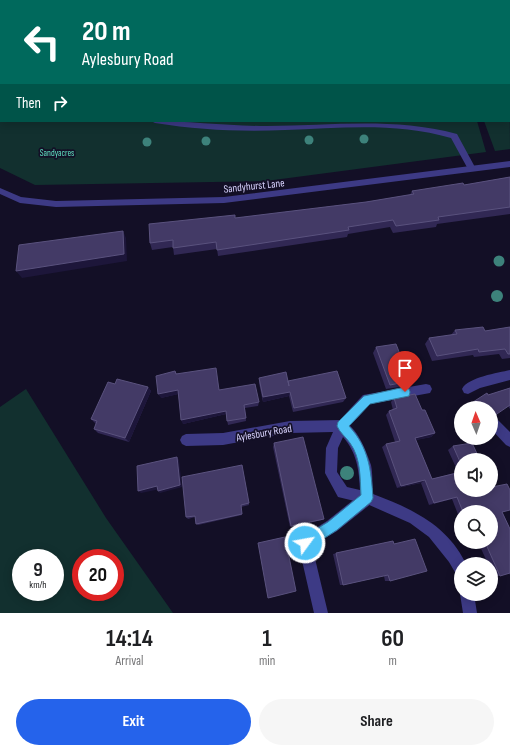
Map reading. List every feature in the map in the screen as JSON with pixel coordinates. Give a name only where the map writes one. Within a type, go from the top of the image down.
[{"type":"street","points":[[164,122],[207,127],[245,129],[334,126],[407,126],[433,130],[454,136],[472,169]]},
{"type":"street","name":"Sandyhurst Lane","points":[[0,191],[20,200],[56,204],[193,201],[264,196],[510,164]]},
{"type":"street","points":[[468,389],[478,383],[510,375]]},
{"type":"street","points":[[426,389],[368,399],[342,426],[332,448],[331,473],[343,492],[367,498],[398,509],[419,520],[442,540],[454,558]]},
{"type":"street","points":[[342,426],[355,441],[365,466],[367,498]]},
{"type":"street","name":"Aylesbury Road","points":[[186,440],[223,439],[290,427],[342,426]]},
{"type":"street","points":[[498,428],[510,441]]},
{"type":"street","points":[[321,613],[305,543],[332,526],[367,498]]},
{"type":"street","points":[[468,601],[470,613]]},
{"type":"green space","name":"Sandyacres","points":[[0,122],[477,122],[486,152],[266,181],[35,185],[0,168]]},
{"type":"green space","points":[[484,122],[510,122],[510,149],[495,151]]},
{"type":"green space","points":[[26,389],[106,518],[173,613],[0,613],[0,407]]},
{"type":"building","points":[[510,177],[510,207],[438,217],[439,220],[396,226],[393,220],[348,227],[349,230],[217,250],[216,242],[173,248],[173,240],[150,243],[149,224],[235,215],[235,218],[366,202],[414,194],[412,191],[463,183],[464,185]]},
{"type":"building","points":[[123,231],[124,254],[16,271],[19,245]]},
{"type":"building","points":[[483,327],[485,331],[510,327],[510,354],[508,354],[505,349],[479,352],[478,349],[437,356],[429,338],[457,334],[455,330]]},
{"type":"building","points":[[396,344],[410,381],[390,385],[376,347]]},
{"type":"building","points":[[216,368],[219,390],[255,384],[259,402],[244,405],[246,418],[227,421],[226,411],[181,420],[178,390],[158,394],[156,376],[175,371],[176,374]]},
{"type":"building","points":[[337,371],[346,398],[294,408],[290,392],[263,397],[259,378],[286,372],[289,386],[288,381]]},
{"type":"building","points":[[117,379],[148,387],[125,438],[94,429],[97,421],[91,419],[108,382],[115,384]]},
{"type":"building","points":[[510,388],[510,405],[498,413],[498,401],[475,401],[487,393],[488,395]]},
{"type":"building","points":[[415,394],[422,410],[425,410],[435,433],[415,438],[432,479],[454,474],[454,497],[457,497],[434,503],[425,480],[401,486],[386,444],[400,441],[389,411],[397,408],[394,398]]},
{"type":"building","points":[[303,437],[324,519],[291,526],[274,443]]},
{"type":"building","points":[[473,445],[477,453],[456,453],[453,446]]},
{"type":"building","points":[[177,457],[180,485],[158,491],[157,486],[138,491],[137,466]]},
{"type":"building","points":[[242,465],[249,503],[241,505],[242,514],[196,524],[195,516],[186,517],[182,477]]},
{"type":"building","points":[[507,484],[510,490],[510,510],[502,512],[510,529],[510,573],[500,576],[498,571],[498,557],[492,557],[488,549],[498,549],[498,505],[460,505],[457,497],[498,497],[498,486]]},
{"type":"building","points":[[285,537],[296,591],[268,598],[258,543]]},
{"type":"building","points":[[415,539],[427,571],[390,581],[388,575],[343,585],[336,553],[393,541],[394,544]]},
{"type":"route","points":[[305,543],[332,526],[367,498],[365,466],[355,441],[342,426],[368,399],[405,392]]}]
